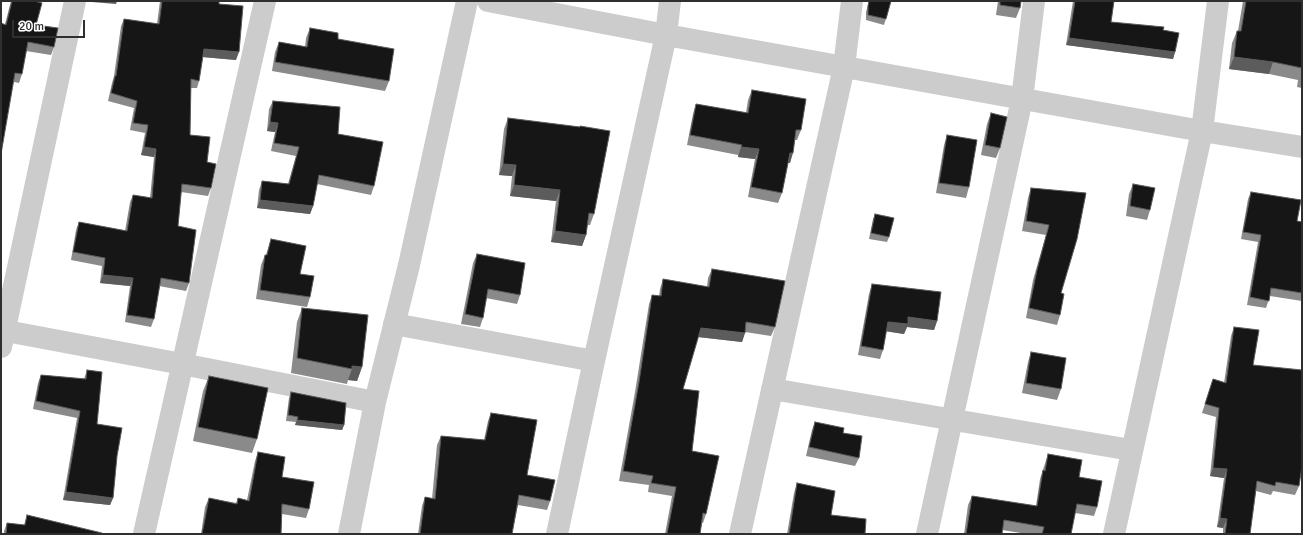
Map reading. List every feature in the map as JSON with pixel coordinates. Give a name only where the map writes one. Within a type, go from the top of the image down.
[{"type":"street","points":[[75,1],[2,336],[182,364],[375,402]]},
{"type":"street","points":[[144,534],[265,1]]},
{"type":"street","points":[[349,534],[375,402],[409,265],[466,1]]},
{"type":"street","points":[[488,1],[666,35],[1022,99],[1302,147]]},
{"type":"street","points":[[557,534],[666,35],[670,1]]},
{"type":"street","points":[[740,534],[844,67],[852,1]]},
{"type":"street","points":[[927,534],[1022,99],[1034,1]]},
{"type":"street","points":[[1114,534],[1131,450],[1202,131],[1218,1]]},
{"type":"street","points":[[394,324],[594,361]]},
{"type":"street","points":[[772,389],[1131,450]]},
{"type":"building","points":[[12,1],[34,1],[42,3],[36,25],[58,28],[54,47],[28,42],[22,74],[15,73],[1,154],[1,23],[6,25]]},
{"type":"building","points":[[162,1],[219,1],[219,4],[243,6],[239,52],[204,49],[199,81],[191,79],[190,135],[210,137],[207,162],[216,164],[211,188],[182,184],[178,226],[196,230],[189,283],[161,278],[154,319],[127,315],[133,278],[103,275],[105,258],[73,252],[79,222],[127,231],[133,195],[152,198],[156,149],[144,147],[148,125],[133,123],[137,101],[111,93],[116,76],[124,19],[159,24]]},
{"type":"building","points":[[869,1],[891,1],[886,19],[868,15]]},
{"type":"building","points":[[1000,1],[1021,1],[1020,8],[1000,5]]},
{"type":"building","points":[[1075,1],[1114,1],[1111,22],[1164,27],[1163,30],[1179,33],[1175,52],[1069,38]]},
{"type":"building","points":[[1246,1],[1302,1],[1302,68],[1273,62],[1234,57],[1237,31],[1241,31]]},
{"type":"building","points":[[310,28],[338,33],[338,39],[394,49],[389,81],[275,62],[279,42],[307,47]]},
{"type":"building","points":[[752,90],[806,99],[801,130],[796,130],[793,153],[790,153],[782,193],[751,187],[759,149],[741,147],[742,145],[690,135],[696,104],[748,113]]},
{"type":"building","points":[[273,101],[340,107],[338,134],[383,142],[374,186],[319,175],[313,206],[260,200],[262,181],[289,184],[299,147],[274,143],[278,123],[270,122]]},
{"type":"building","points":[[991,113],[1007,117],[1000,148],[985,145]]},
{"type":"building","points":[[508,118],[610,131],[594,214],[589,213],[586,235],[555,231],[560,190],[514,185],[516,165],[503,164]]},
{"type":"building","points":[[947,135],[977,140],[969,187],[939,183]]},
{"type":"building","points":[[1133,184],[1155,188],[1150,210],[1130,206]]},
{"type":"building","points":[[1031,188],[1086,193],[1077,239],[1061,293],[1064,294],[1060,315],[1029,308],[1049,225],[1026,221]]},
{"type":"building","points":[[1251,192],[1301,200],[1297,221],[1302,222],[1302,293],[1271,288],[1269,301],[1250,297],[1261,235],[1243,232]]},
{"type":"building","points":[[875,214],[894,218],[889,237],[871,233]]},
{"type":"building","points":[[271,239],[306,246],[300,274],[314,276],[310,297],[260,290],[265,255],[267,255]]},
{"type":"building","points":[[477,254],[525,263],[520,295],[488,289],[483,318],[465,314]]},
{"type":"building","points":[[712,269],[785,281],[775,327],[746,322],[745,333],[701,328],[683,389],[699,391],[692,451],[719,456],[706,514],[703,513],[700,534],[667,534],[676,487],[651,483],[653,476],[623,471],[639,382],[652,295],[661,296],[663,279],[709,287]]},
{"type":"building","points":[[872,284],[941,292],[937,321],[908,317],[908,324],[888,322],[883,350],[861,346]]},
{"type":"building","points":[[302,308],[368,315],[362,367],[352,366],[352,369],[297,358]]},
{"type":"building","points":[[1234,327],[1259,330],[1253,365],[1302,370],[1302,466],[1299,486],[1276,482],[1275,486],[1257,481],[1250,534],[1225,534],[1227,519],[1220,518],[1227,469],[1213,468],[1219,408],[1205,404],[1213,379],[1226,383]]},
{"type":"building","points":[[1031,352],[1066,358],[1061,389],[1026,383]]},
{"type":"building","points":[[87,370],[102,372],[97,424],[122,428],[117,456],[113,498],[66,492],[80,411],[36,401],[41,375],[86,379]]},
{"type":"building","points":[[209,376],[268,388],[257,439],[198,427]]},
{"type":"building","points":[[291,392],[346,403],[344,425],[297,420],[298,417],[288,415]]},
{"type":"building","points":[[491,413],[537,420],[527,475],[555,480],[550,501],[519,495],[512,534],[420,534],[425,497],[435,499],[441,436],[485,440]]},
{"type":"building","points":[[815,422],[844,428],[843,433],[862,436],[859,458],[809,447]]},
{"type":"building","points":[[258,452],[285,457],[282,477],[314,482],[309,509],[282,504],[281,534],[202,534],[209,498],[237,504],[238,498],[249,501]]},
{"type":"building","points":[[1048,454],[1082,460],[1079,477],[1102,481],[1097,507],[1077,504],[1071,534],[1042,534],[1044,527],[1004,520],[1002,534],[966,534],[972,496],[1037,506],[1043,470],[1045,471]]},
{"type":"building","points":[[797,483],[835,491],[831,515],[866,519],[865,534],[789,534]]},
{"type":"building","points":[[27,515],[102,534],[6,534],[7,523],[25,525]]}]
